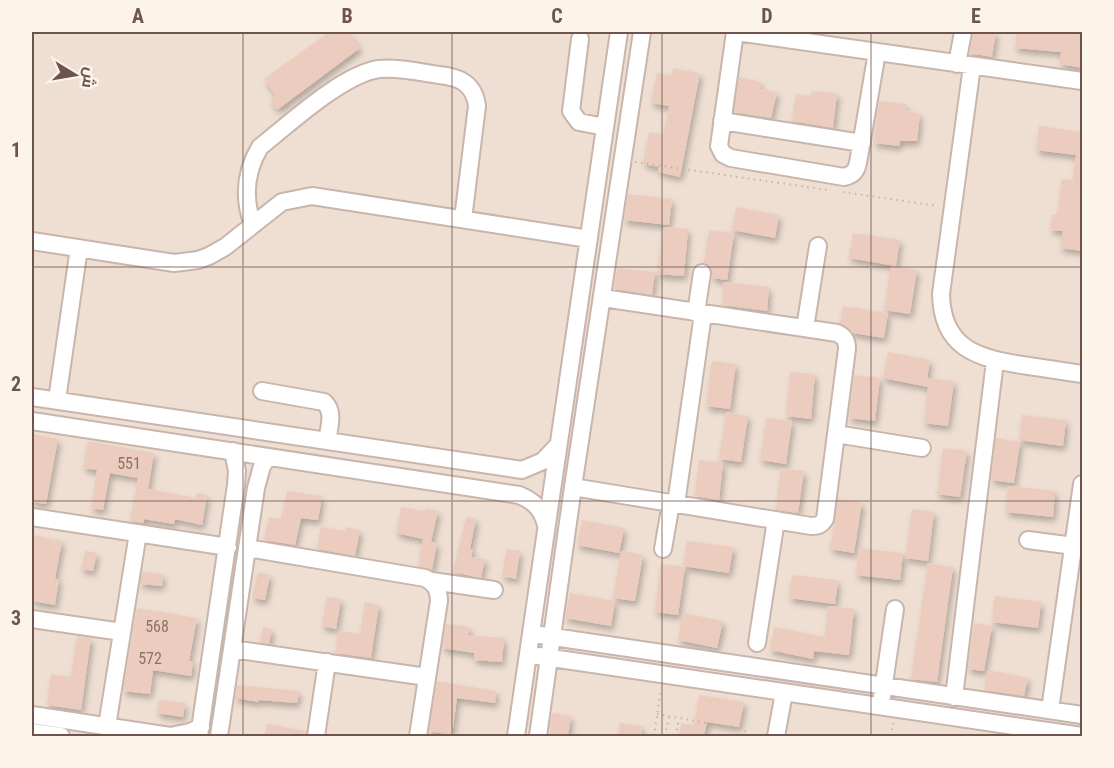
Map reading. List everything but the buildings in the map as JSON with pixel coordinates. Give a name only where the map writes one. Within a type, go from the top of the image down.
[{"type":"street","points":[[516,736],[619,32]]},
{"type":"street","points":[[538,736],[550,637],[642,32]]},
{"type":"street","points":[[877,52],[862,143],[856,170],[851,175],[844,177],[731,158],[723,154],[719,146],[736,32],[1083,81]]},
{"type":"street","points":[[963,32],[964,65],[953,208],[941,294],[943,313],[950,330],[962,345],[977,356],[995,361],[1083,374]]},
{"type":"street","points":[[580,39],[571,111],[579,122],[605,127]]},
{"type":"street","points":[[253,225],[247,204],[247,181],[252,162],[260,147],[350,79],[370,71],[389,68],[455,77],[466,83],[474,94],[477,106],[463,219]]},
{"type":"street","points":[[722,121],[862,143]]},
{"type":"street","points":[[32,241],[174,263],[186,262],[218,252],[282,202],[312,196],[589,239]]},
{"type":"street","points":[[805,328],[818,246]]},
{"type":"street","points":[[57,400],[80,248]]},
{"type":"street","points":[[663,549],[674,503],[700,313],[702,273]]},
{"type":"street","points":[[573,487],[817,526],[825,519],[847,342],[843,336],[837,333],[603,298]]},
{"type":"street","points":[[954,697],[995,361]]},
{"type":"street","points":[[262,391],[324,402],[329,406],[331,415],[327,441]]},
{"type":"street","points":[[32,397],[522,470],[543,461],[558,445]]},
{"type":"street","points":[[32,421],[519,495],[538,506],[546,526]]},
{"type":"street","points":[[836,434],[922,448]]},
{"type":"street","points":[[32,715],[170,736],[200,732],[236,485],[237,471],[233,451]]},
{"type":"street","points":[[413,479],[417,454]]},
{"type":"street","points":[[219,736],[256,488],[262,466],[268,457]]},
{"type":"street","points":[[1050,710],[1083,484]]},
{"type":"street","points":[[236,485],[256,488]]},
{"type":"street","points":[[32,517],[228,547]]},
{"type":"street","points":[[756,643],[776,520]]},
{"type":"street","points":[[107,726],[138,533]]},
{"type":"street","points":[[1028,540],[1074,546]]},
{"type":"street","points":[[247,548],[494,590]]},
{"type":"street","points":[[418,736],[439,601],[439,594],[432,581]]},
{"type":"street","points":[[880,707],[895,609]]},
{"type":"street","points":[[32,619],[122,632]]},
{"type":"street","points":[[531,633],[1083,715]]},
{"type":"street","points":[[232,649],[427,677]]},
{"type":"street","points":[[528,654],[1083,736]]},
{"type":"street","points":[[316,736],[327,663]]},
{"type":"street","points":[[776,736],[784,693]]},
{"type":"street","points":[[32,732],[61,736]]},
{"type":"path","points":[[623,160],[953,208]]},
{"type":"path","points":[[654,736],[664,675]]},
{"type":"path","points":[[657,714],[745,730],[746,736]]},
{"type":"path","points":[[665,736],[669,716]]},
{"type":"path","points":[[675,736],[679,717]]},
{"type":"shaded area","points":[[32,32],[1082,32],[1082,736],[32,736]]}]
